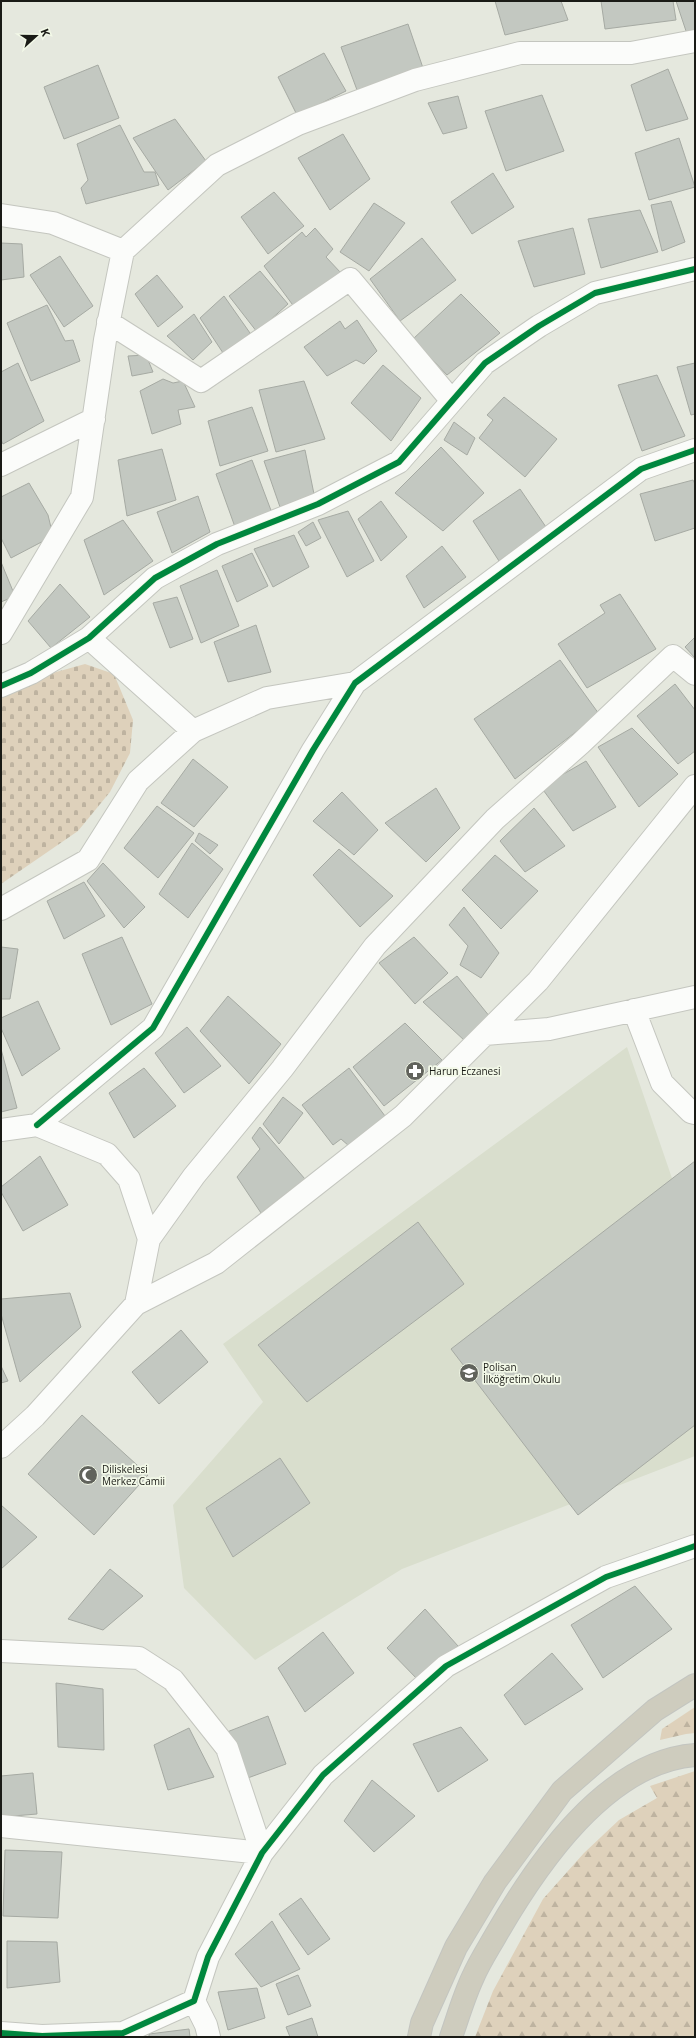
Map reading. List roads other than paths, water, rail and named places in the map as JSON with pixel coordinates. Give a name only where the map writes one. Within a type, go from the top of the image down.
[{"type":"highway","points":[[419,2037],[422,2023],[456,1947],[495,1882],[562,1791],[655,1710],[695,1685]]},
{"type":"highway","points":[[450,2037],[473,1977],[520,1893],[582,1814],[612,1789],[644,1769],[678,1756],[695,1755]]},
{"type":"street","points":[[1,633],[82,497],[108,322],[124,251],[217,165],[298,124],[415,80],[520,53],[631,53],[695,40]]},
{"type":"street","points":[[1,215],[53,223],[124,251]]},
{"type":"street","points":[[1,686],[30,673],[89,638],[155,578],[217,544],[318,504],[399,462],[485,363],[539,326],[595,293],[695,268]]},
{"type":"street","points":[[108,322],[201,381],[350,279],[452,400]]},
{"type":"street","points":[[1,465],[94,419]]},
{"type":"street","points":[[37,1126],[153,1028],[313,750],[355,683],[640,469],[695,450]]},
{"type":"street","points":[[89,638],[193,731]]},
{"type":"street","points":[[136,1304],[149,1239],[194,1176],[282,1069],[375,946],[495,818],[580,744],[673,656],[695,674]]},
{"type":"street","points":[[1,909],[88,860],[138,781],[193,731],[267,698],[355,683]]},
{"type":"street","points":[[1,1447],[35,1416],[136,1304],[216,1263],[403,1116],[538,981],[694,787]]},
{"type":"street","points":[[485,1034],[549,1029],[695,997]]},
{"type":"street","points":[[634,1010],[662,1083],[692,1112],[695,1113]]},
{"type":"street","points":[[1,1130],[37,1126],[107,1154],[129,1179],[149,1239]]},
{"type":"street","points":[[209,2037],[206,2025],[194,2001],[208,1957],[262,1853],[323,1775],[446,1666],[606,1577],[695,1546]]},
{"type":"street","points":[[1,1651],[139,1658],[173,1680],[227,1748],[262,1853]]},
{"type":"street","points":[[1,1826],[262,1853]]},
{"type":"street","points":[[1,2033],[42,2036],[123,2033],[194,2001]]},
{"type":"place","name":"Harun Eczanesi","points":[[415,1071]]},
{"type":"place","name":"Polisan İlköğretim Okulu","points":[[469,1373]]},
{"type":"place","name":"Diliskelesi Merkez Camii","points":[[88,1475]]}]
